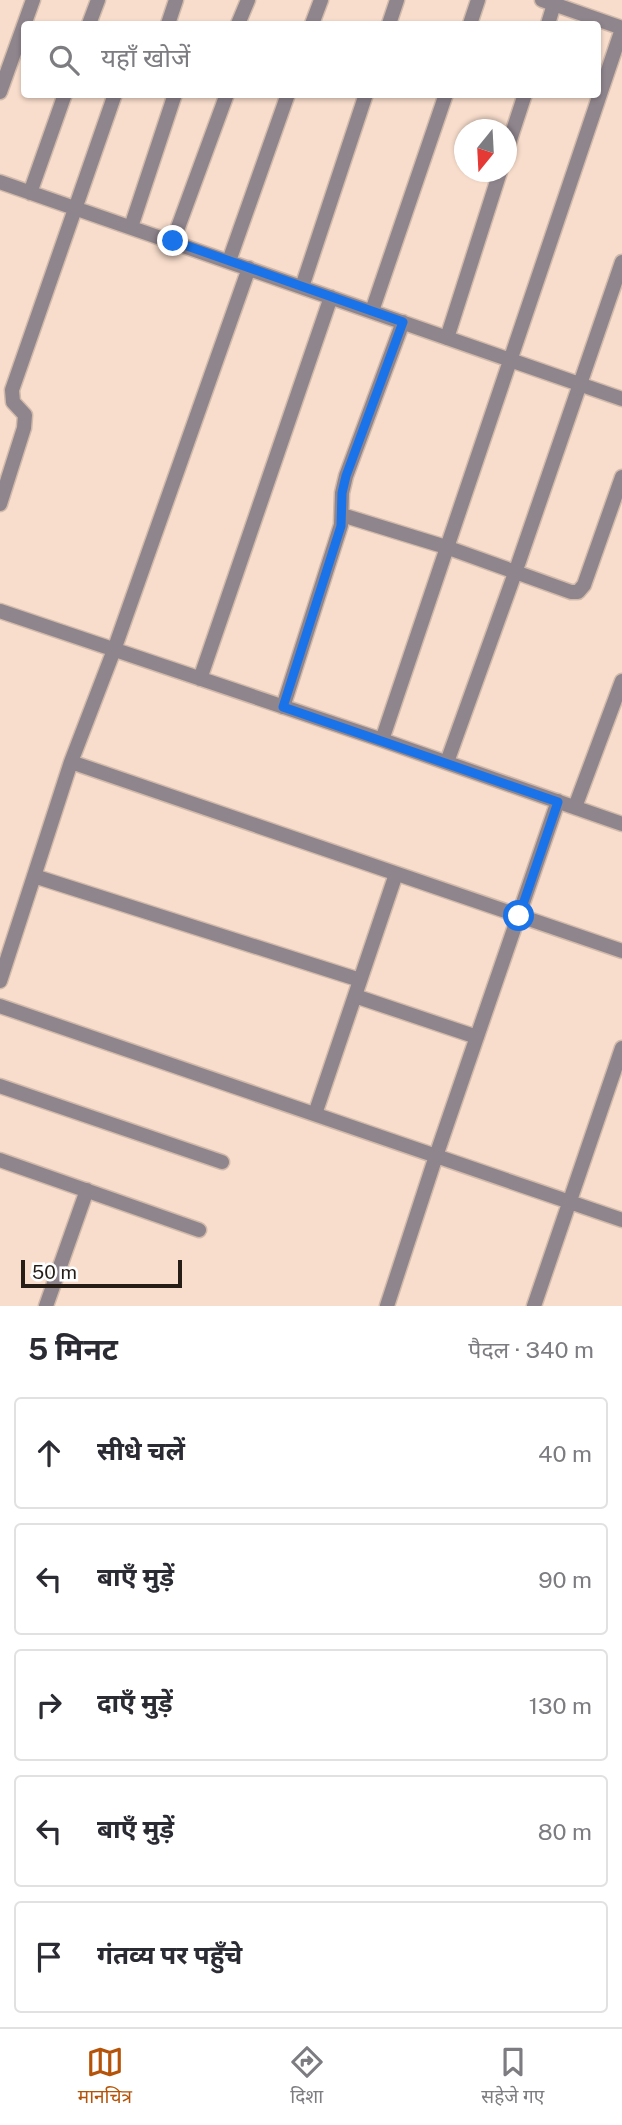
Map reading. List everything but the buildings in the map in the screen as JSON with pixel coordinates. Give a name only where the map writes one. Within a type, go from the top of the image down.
[{"type":"street","points":[[25,21],[33,0]]},
{"type":"street","points":[[90,21],[98,0]]},
{"type":"street","points":[[169,21],[176,0]]},
{"type":"street","points":[[240,21],[248,0]]},
{"type":"street","points":[[313,21],[321,0]]},
{"type":"street","points":[[390,21],[397,0]]},
{"type":"street","points":[[471,21],[478,0]]},
{"type":"street","points":[[548,21],[548,2],[622,28],[601,90]]},
{"type":"street","points":[[0,92],[21,33]]},
{"type":"street","points":[[30,193],[64,98]]},
{"type":"street","points":[[0,504],[24,428],[25,415],[13,402],[12,390],[114,98]]},
{"type":"street","points":[[131,227],[174,98]]},
{"type":"street","points":[[173,241],[226,98]]},
{"type":"street","points":[[229,261],[287,98]]},
{"type":"street","points":[[302,287],[365,98]]},
{"type":"street","points":[[372,312],[445,98]]},
{"type":"street","points":[[517,119],[524,98]]},
{"type":"street","points":[[382,740],[598,98]]},
{"type":"street","points":[[0,182],[622,399]]},
{"type":"street","points":[[447,338],[497,182]]},
{"type":"street","points":[[447,762],[622,262]]},
{"type":"street","points":[[0,981],[71,762],[114,650],[249,268]]},
{"type":"street","points":[[200,679],[331,297]]},
{"type":"street","points":[[283,707],[342,515],[342,493],[346,476],[403,322]]},
{"type":"street","points":[[342,515],[446,547],[571,593],[578,592],[584,585],[622,477]]},
{"type":"street","points":[[0,611],[622,824]]},
{"type":"street","points":[[575,807],[622,681]]},
{"type":"street","points":[[71,762],[622,951]]},
{"type":"street","points":[[387,1306],[558,802]]},
{"type":"street","points":[[315,1114],[396,874]]},
{"type":"street","points":[[34,876],[360,980]]},
{"type":"street","points":[[355,996],[477,1037]]},
{"type":"street","points":[[0,1006],[622,1220]]},
{"type":"street","points":[[534,1306],[622,1048]]},
{"type":"street","points":[[0,1086],[222,1162]]},
{"type":"street","points":[[0,1160],[199,1230]]},
{"type":"street","points":[[52,1305],[87,1189]]},
{"type":"route","points":[[173,241],[403,322],[346,476],[342,493],[341,526],[283,707],[558,802],[519,916]]}]
